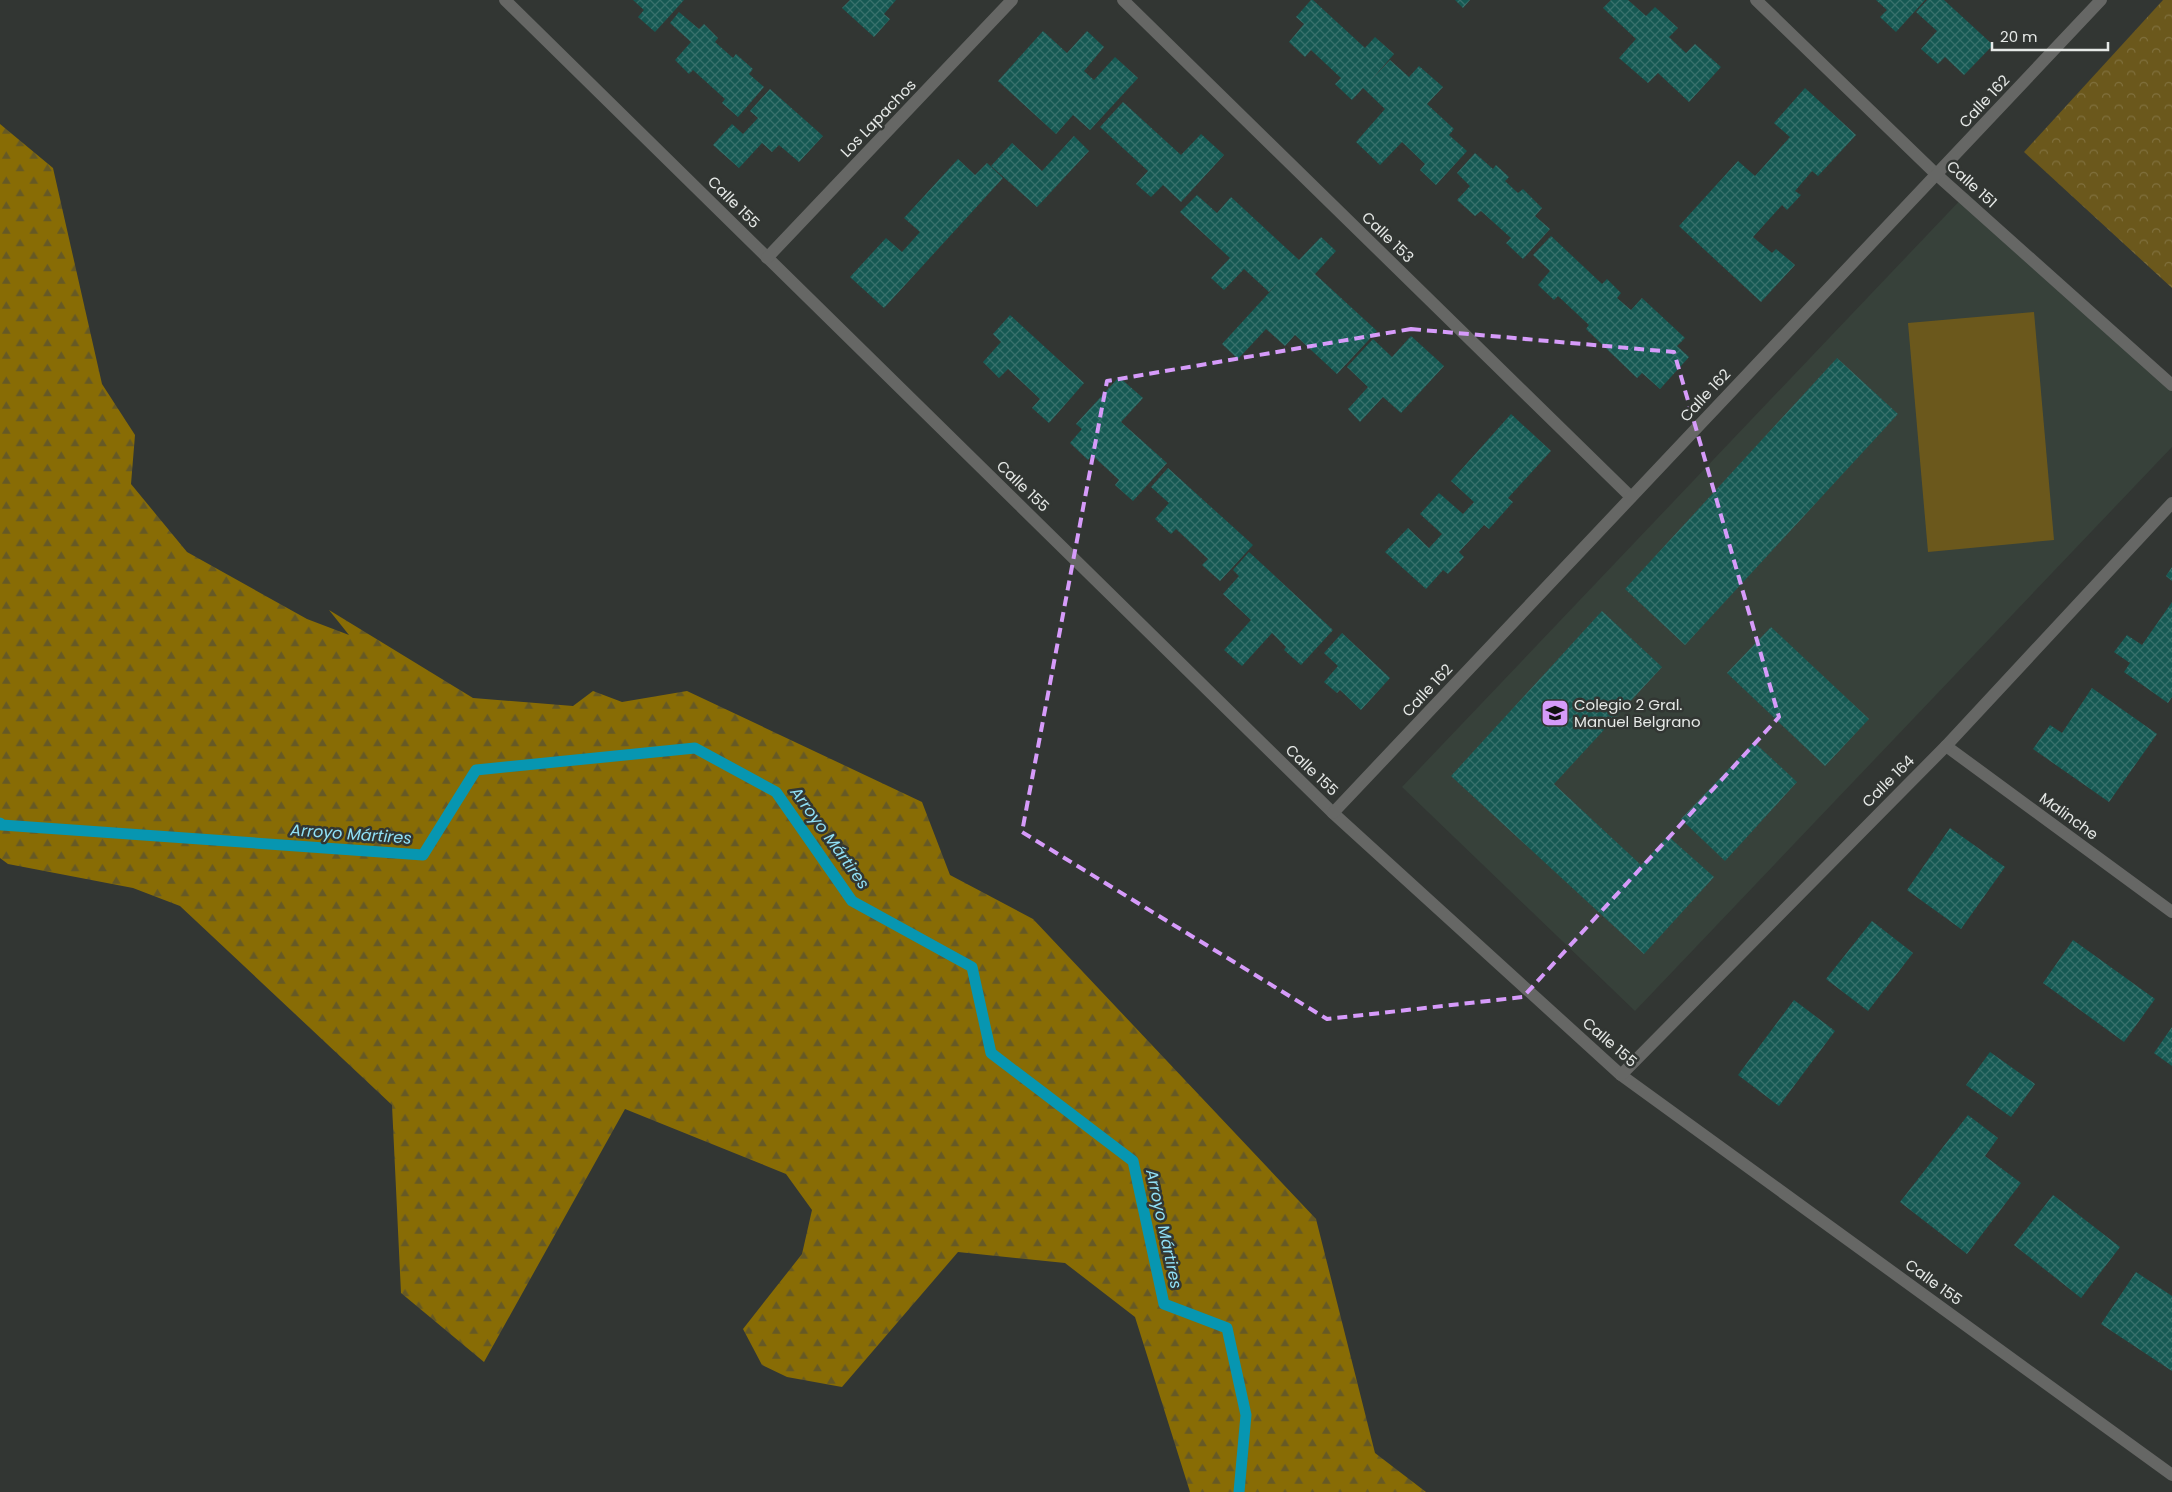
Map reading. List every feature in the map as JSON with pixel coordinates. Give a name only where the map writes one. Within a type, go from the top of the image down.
[{"type":"street","name":"Calle 155","points":[[505,0],[1333,813],[1621,1075],[2171,1471]]},
{"type":"street","name":"Los Lapachos","points":[[767,258],[1012,0]]},
{"type":"street","name":"Calle 153","points":[[1123,0],[1631,497]]},
{"type":"street","name":"Calle 151","points":[[1756,0],[1936,175],[2172,385]]},
{"type":"street","name":"Calle 162","points":[[1333,813],[2101,0]]},
{"type":"street","name":"Calle 164","points":[[1621,1075],[1946,746],[2172,503]]},
{"type":"street","name":"Malinche","points":[[1946,746],[2172,912]]},
{"type":"highlighted area","points":[[1411,329],[1674,352],[1779,717],[1523,997],[1327,1019],[1022,832],[1107,381]]},
{"type":"shaded area","points":[[1967,193],[2172,389],[2172,447],[1635,1011],[1402,787]]},
{"type":"green space","points":[[2163,0],[2172,0],[2172,288],[2024,152]]},
{"type":"green space","points":[[0,124],[53,168],[102,384],[135,435],[131,484],[187,552],[307,619],[349,635],[329,610],[473,698],[573,706],[593,691],[622,702],[687,691],[922,802],[950,875],[1033,919],[1316,1219],[1375,1453],[1426,1492],[1190,1492],[1135,1317],[1065,1263],[958,1252],[842,1387],[787,1377],[762,1365],[743,1329],[802,1254],[812,1210],[786,1174],[625,1109],[484,1362],[401,1293],[392,1105],[180,906],[133,888],[8,864],[0,858]]},
{"type":"green space","points":[[2034,312],[2054,540],[1928,552],[1908,323]]},
{"type":"building","points":[[633,0],[684,0],[655,32],[638,17],[644,10]]},
{"type":"building","points":[[850,0],[896,0],[884,14],[890,19],[874,37],[842,8]]},
{"type":"building","points":[[1311,0],[1365,48],[1375,37],[1394,54],[1371,80],[1390,60],[1409,77],[1419,66],[1443,87],[1427,104],[1454,129],[1449,135],[1467,151],[1436,185],[1420,170],[1425,164],[1402,142],[1380,165],[1356,142],[1385,109],[1363,88],[1352,100],[1335,84],[1341,78],[1311,50],[1305,57],[1289,42],[1304,24],[1296,17]]},
{"type":"building","points":[[1455,0],[1470,0],[1463,8]]},
{"type":"building","points":[[1611,0],[1628,0],[1646,16],[1655,7],[1678,28],[1669,37],[1686,53],[1695,44],[1721,67],[1689,102],[1658,73],[1648,83],[1619,58],[1636,39],[1603,8]]},
{"type":"building","points":[[1876,0],[1925,0],[1896,32],[1880,17],[1887,10]]},
{"type":"building","points":[[1927,0],[1944,0],[1993,45],[1964,75],[1945,57],[1938,64],[1921,49],[1937,31],[1916,12]]},
{"type":"building","points":[[679,12],[699,29],[704,24],[718,38],[715,42],[733,58],[736,54],[753,69],[749,74],[764,87],[738,117],[722,103],[725,99],[693,70],[689,74],[675,60],[691,42],[670,23]]},
{"type":"building","points":[[1043,31],[1067,53],[1087,31],[1104,47],[1084,71],[1094,80],[1115,57],[1138,78],[1090,130],[1073,115],[1056,134],[998,81]]},
{"type":"building","points":[[1805,88],[1856,135],[1818,176],[1812,171],[1795,191],[1801,195],[1787,210],[1782,205],[1753,237],[1772,253],[1776,249],[1795,265],[1761,302],[1679,226],[1738,161],[1755,176],[1790,137],[1774,123]]},
{"type":"building","points":[[770,89],[823,136],[799,162],[779,145],[772,152],[762,143],[739,168],[713,145],[732,124],[743,134],[758,118],[750,111]]},
{"type":"building","points":[[1123,102],[1181,155],[1201,134],[1224,155],[1181,202],[1163,185],[1151,197],[1136,184],[1148,171],[1100,127]]},
{"type":"building","points":[[1074,136],[1089,151],[1037,207],[991,166],[1012,143],[1042,171]]},
{"type":"building","points":[[1475,153],[1493,169],[1496,165],[1509,177],[1505,181],[1518,193],[1523,189],[1542,208],[1535,216],[1550,229],[1523,259],[1506,243],[1511,238],[1481,211],[1475,216],[1457,200],[1470,186],[1457,173]]},
{"type":"building","points":[[958,159],[975,175],[987,163],[1003,178],[884,308],[850,277],[886,238],[902,252],[920,232],[904,218]]},
{"type":"building","points":[[1197,195],[1217,213],[1231,197],[1299,260],[1321,237],[1336,251],[1315,274],[1377,331],[1337,374],[1295,335],[1285,346],[1266,329],[1238,359],[1222,344],[1278,283],[1269,292],[1244,269],[1224,290],[1211,278],[1230,258],[1180,212]]},
{"type":"building","points":[[1551,236],[1602,284],[1607,279],[1621,293],[1617,298],[1631,310],[1642,298],[1685,338],[1677,346],[1689,357],[1660,389],[1642,373],[1637,378],[1586,329],[1589,325],[1558,296],[1554,300],[1538,285],[1550,271],[1533,255]]},
{"type":"building","points":[[1010,315],[1084,383],[1049,423],[1032,408],[1040,399],[1008,369],[999,378],[983,362],[1001,342],[993,334]]},
{"type":"building","points":[[1411,336],[1444,366],[1401,413],[1383,397],[1360,422],[1348,409],[1368,387],[1347,367],[1373,339],[1392,357]]},
{"type":"building","points":[[1837,358],[1898,414],[1685,645],[1625,589]]},
{"type":"building","points":[[1119,377],[1143,398],[1121,422],[1167,463],[1133,501],[1115,485],[1119,480],[1092,455],[1088,460],[1070,443],[1082,429],[1076,424]]},
{"type":"building","points":[[1511,414],[1551,451],[1508,498],[1513,502],[1489,529],[1484,525],[1459,552],[1464,557],[1448,574],[1443,570],[1426,589],[1385,552],[1408,528],[1429,548],[1442,534],[1420,514],[1439,493],[1463,514],[1474,502],[1451,481]]},
{"type":"building","points":[[1168,468],[1253,545],[1220,581],[1202,565],[1208,559],[1176,529],[1171,534],[1155,519],[1169,503],[1151,487]]},
{"type":"building","points":[[1249,552],[1333,630],[1301,665],[1284,650],[1286,647],[1272,633],[1242,666],[1224,650],[1251,620],[1223,594],[1239,576],[1233,570]]},
{"type":"building","points":[[2172,567],[2172,581],[2166,576]]},
{"type":"building","points":[[2172,602],[2172,697],[2168,703],[2124,672],[2130,663],[2114,652],[2127,635],[2142,645]]},
{"type":"building","points":[[1602,611],[1662,667],[1554,784],[1641,865],[1668,836],[1714,877],[1644,954],[1451,776]]},
{"type":"building","points":[[1771,627],[1869,719],[1825,766],[1727,673]]},
{"type":"building","points":[[1342,633],[1390,678],[1361,710],[1340,690],[1337,693],[1324,682],[1338,666],[1324,653]]},
{"type":"building","points":[[2092,688],[2157,734],[2109,802],[2033,749],[2050,725],[2062,733]]},
{"type":"building","points":[[1754,742],[1797,782],[1725,861],[1681,819]]},
{"type":"building","points":[[1950,828],[2005,867],[1961,929],[1907,890]]},
{"type":"building","points":[[1872,921],[1913,953],[1868,1011],[1826,979]]},
{"type":"building","points":[[2073,940],[2155,999],[2124,1042],[2043,983]]},
{"type":"building","points":[[1794,1000],[1835,1031],[1779,1106],[1738,1075]]},
{"type":"building","points":[[2172,1027],[2172,1066],[2154,1053]]},
{"type":"building","points":[[1990,1052],[2035,1084],[2011,1117],[1966,1085]]},
{"type":"building","points":[[1968,1115],[1998,1138],[1985,1156],[2021,1183],[1967,1254],[1900,1202]]},
{"type":"building","points":[[2053,1195],[2120,1247],[2081,1298],[2014,1245]]},
{"type":"building","points":[[2136,1272],[2172,1296],[2172,1371],[2101,1324]]},
{"type":"waterway","name":"Arroyo Mártires","points":[[0,823],[2,825],[423,855],[476,770],[695,748],[776,792],[852,901],[972,967],[991,1053],[1133,1161],[1164,1304],[1227,1328],[1246,1415],[1239,1492]]},
{"type":"place","name":"Colegio 2 Gral. Manuel Belgrano","points":[[1555,713]]}]
